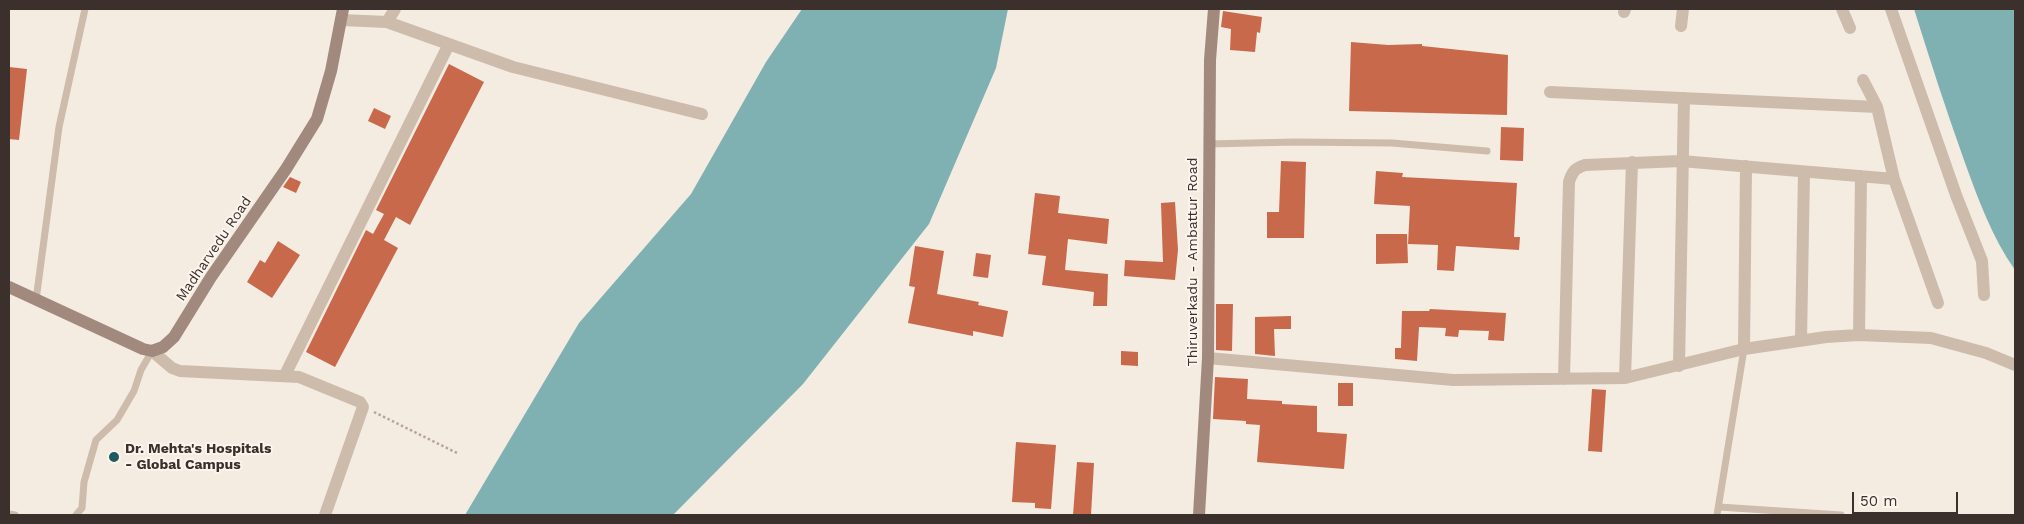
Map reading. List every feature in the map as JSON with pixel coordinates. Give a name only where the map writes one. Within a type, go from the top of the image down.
[{"type":"street","points":[[387,22],[395,9]]},
{"type":"street","name":"Thiruverkadu - Ambattur Road","points":[[1199,515],[1208,358],[1208,144],[1210,60],[1214,9]]},
{"type":"street","points":[[1681,26],[1683,9]]},
{"type":"street","points":[[1842,9],[1850,28]]},
{"type":"street","points":[[1891,9],[1956,195],[1982,261],[1984,295]]},
{"type":"street","points":[[342,14],[387,22],[512,66],[702,114]]},
{"type":"street","name":"Madharvedu Road","points":[[152,350],[163,347],[174,338],[211,277],[286,170],[317,119],[331,71],[342,14]]},
{"type":"street","points":[[285,375],[449,44]]},
{"type":"street","points":[[1863,80],[1877,107],[1894,179],[1938,303]]},
{"type":"street","points":[[1550,92],[1877,107]]},
{"type":"street","points":[[1679,366],[1681,160],[1684,98]]},
{"type":"street","points":[[1564,379],[1569,182],[1572,172],[1585,164],[1681,160],[1894,179]]},
{"type":"street","points":[[1625,378],[1632,162]]},
{"type":"street","points":[[1744,349],[1746,166]]},
{"type":"street","points":[[1801,340],[1804,172]]},
{"type":"street","points":[[1859,335],[1861,176]]},
{"type":"street","points":[[9,287],[142,349],[152,350],[172,368],[180,371],[299,377],[360,402],[363,407],[325,515]]},
{"type":"street","points":[[1208,358],[1453,380],[1625,378],[1744,349],[1801,340],[1859,335],[1931,338],[1986,353],[2015,365]]},
{"type":"lane","points":[[36,300],[59,127],[85,9]]},
{"type":"lane","points":[[1208,144],[1295,142],[1392,143],[1487,151]]},
{"type":"lane","points":[[1717,515],[1744,349]]},
{"type":"lane","points":[[76,515],[82,508],[84,482],[96,440],[117,420],[134,391],[141,370],[152,350]]},
{"type":"lane","points":[[1719,507],[1842,515]]},
{"type":"lane","points":[[9,514],[15,515]]},
{"type":"path","points":[[363,407],[458,454]]},
{"type":"water","points":[[802,9],[1008,9],[996,68],[929,224],[803,384],[673,515],[465,515],[579,323],[691,194],[766,62]]},
{"type":"water","points":[[1914,9],[2015,9],[2015,270],[1992,231],[1975,189],[1944,104]]},
{"type":"building","points":[[1223,11],[1262,17],[1260,33],[1257,32],[1255,52],[1230,50],[1231,29],[1221,27]]},
{"type":"building","points":[[1351,42],[1388,45],[1422,44],[1422,46],[1508,55],[1507,115],[1349,111]]},
{"type":"building","points":[[449,64],[484,82],[410,225],[396,217],[384,240],[398,248],[335,367],[306,352],[366,230],[373,234],[384,214],[376,210]]},
{"type":"building","points":[[9,67],[27,69],[19,140],[9,139]]},
{"type":"building","points":[[374,108],[391,116],[385,129],[368,121]]},
{"type":"building","points":[[1501,127],[1524,128],[1523,161],[1500,160]]},
{"type":"building","points":[[1281,161],[1306,162],[1304,238],[1267,238],[1267,212],[1279,212]]},
{"type":"building","points":[[1376,171],[1403,173],[1402,177],[1517,183],[1514,237],[1520,237],[1519,250],[1456,246],[1454,271],[1437,270],[1438,245],[1408,244],[1410,206],[1374,204]]},
{"type":"building","points":[[290,177],[301,182],[296,193],[283,187]]},
{"type":"building","points":[[1035,193],[1060,196],[1058,213],[1109,219],[1107,244],[1068,239],[1065,270],[1108,274],[1107,306],[1093,306],[1094,292],[1042,285],[1046,256],[1028,254]]},
{"type":"building","points":[[1175,202],[1178,250],[1175,280],[1124,276],[1125,260],[1163,262],[1161,203]]},
{"type":"building","points":[[1376,234],[1407,234],[1408,263],[1376,264]]},
{"type":"building","points":[[278,241],[300,255],[272,298],[247,282],[260,260],[265,263]]},
{"type":"building","points":[[915,246],[944,251],[937,294],[979,302],[978,305],[1008,311],[1003,337],[973,331],[973,336],[908,323],[915,287],[909,286]]},
{"type":"building","points":[[976,253],[991,255],[988,278],[973,276]]},
{"type":"building","points":[[1216,304],[1233,304],[1232,351],[1216,350]]},
{"type":"building","points":[[1430,309],[1506,313],[1504,341],[1488,340],[1489,331],[1459,330],[1458,337],[1445,336],[1446,328],[1419,327],[1417,361],[1395,359],[1395,348],[1401,348],[1402,311],[1429,311]]},
{"type":"building","points":[[1291,316],[1291,329],[1274,329],[1275,356],[1255,354],[1255,317]]},
{"type":"building","points":[[1121,351],[1138,352],[1138,366],[1121,365]]},
{"type":"building","points":[[1215,377],[1248,379],[1247,399],[1317,406],[1317,432],[1347,434],[1344,469],[1257,462],[1260,425],[1246,424],[1246,421],[1213,419]]},
{"type":"building","points":[[1338,383],[1353,383],[1353,406],[1338,406]]},
{"type":"building","points":[[1592,389],[1606,390],[1602,452],[1588,451]]},
{"type":"building","points":[[1016,442],[1056,445],[1051,509],[1035,508],[1035,503],[1012,502]]},
{"type":"building","points":[[1077,462],[1094,463],[1091,515],[1073,515]]},
{"type":"place","name":"Dr. Mehta's Hospitals - Global Campus","points":[[114,457]]}]
